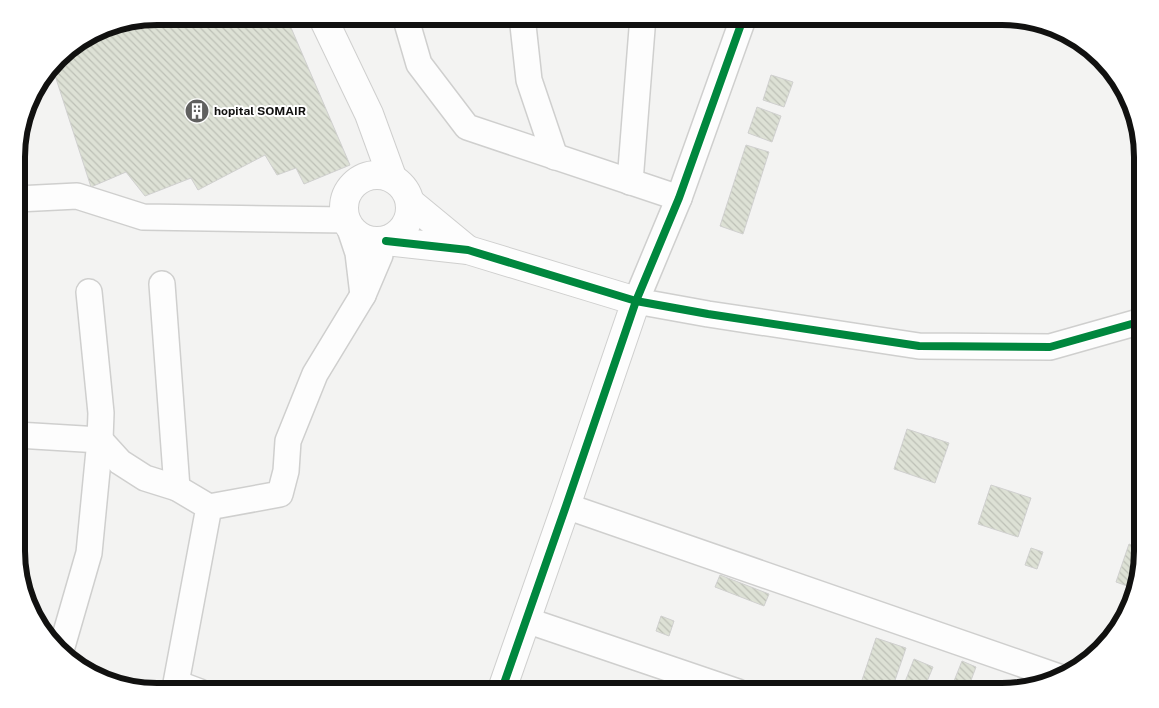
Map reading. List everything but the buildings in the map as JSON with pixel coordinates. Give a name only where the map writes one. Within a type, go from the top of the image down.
[{"type":"street","points":[[326,25],[370,114],[392,177]]},
{"type":"street","points":[[408,25],[419,64],[467,127],[679,198]]},
{"type":"street","points":[[523,25],[529,80],[556,157]]},
{"type":"street","points":[[630,182],[642,25]]},
{"type":"street","points":[[504,683],[636,301],[679,198],[741,25]]},
{"type":"street","points":[[356,87],[364,146],[362,178]]},
{"type":"street","points":[[363,295],[358,253],[347,220],[344,204],[349,189],[362,178],[376,173],[392,177],[405,188],[411,203],[468,250]]},
{"type":"street","points":[[25,199],[77,196],[143,217],[347,220]]},
{"type":"street","points":[[383,241],[400,233],[409,219],[411,203]]},
{"type":"street","points":[[347,220],[354,232],[366,240],[468,250],[636,301],[708,314],[919,346],[1050,347],[1134,323]]},
{"type":"street","points":[[25,435],[100,440],[120,462],[145,478],[177,488],[209,507],[280,494],[286,470],[288,441],[315,374],[363,295],[380,255],[383,241]]},
{"type":"street","points":[[162,284],[177,488]]},
{"type":"street","points":[[63,643],[89,553],[102,413],[89,292]]},
{"type":"street","points":[[566,506],[1050,674]]},
{"type":"street","points":[[173,683],[209,507]]},
{"type":"street","points":[[526,620],[712,683]]},
{"type":"cycle path","points":[[504,683],[636,301],[679,198],[741,25]]},
{"type":"cycle path","points":[[386,241],[468,250],[636,301],[708,314],[919,346],[1050,347],[1134,323]]},
{"type":"place","name":"hopital SOMAIR","points":[[197,111]]}]
